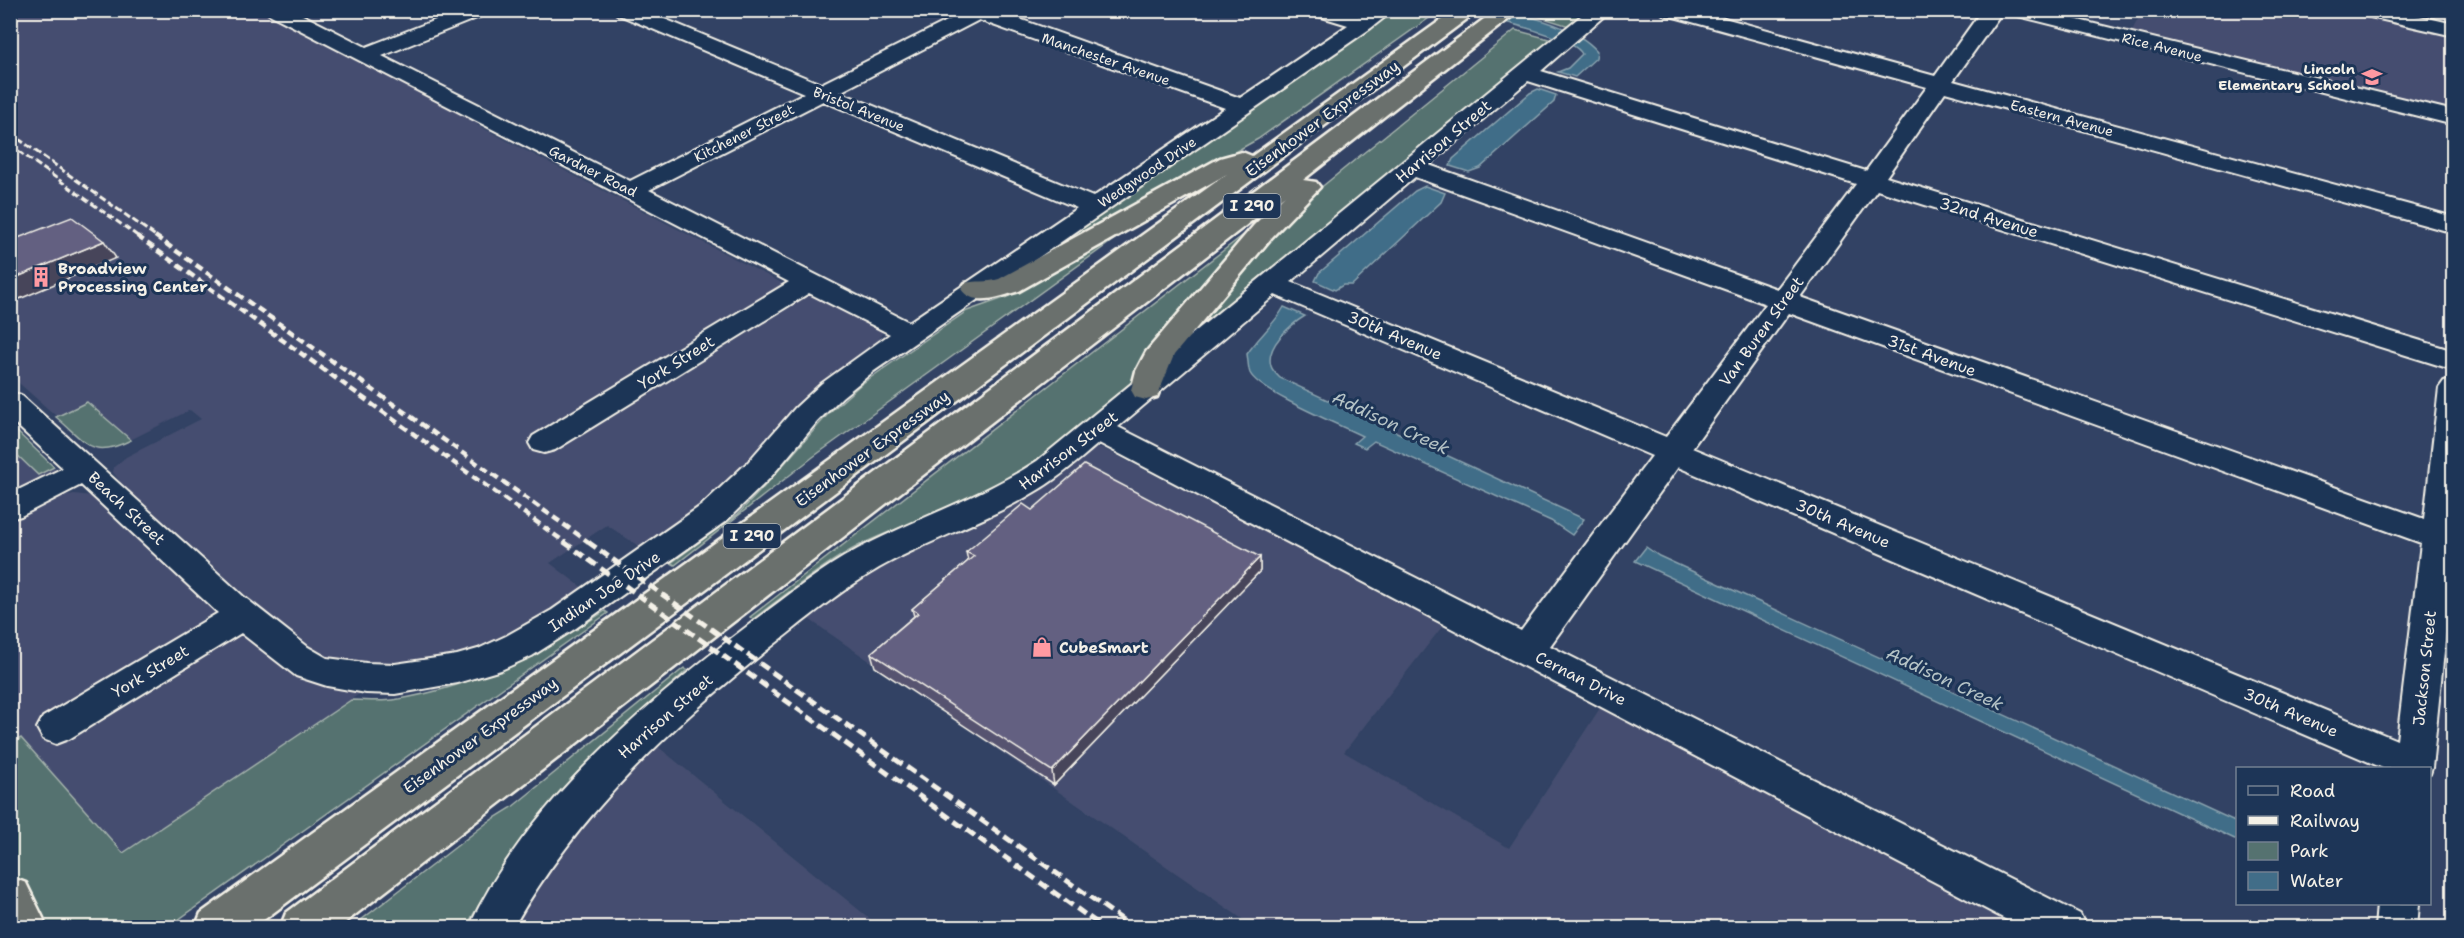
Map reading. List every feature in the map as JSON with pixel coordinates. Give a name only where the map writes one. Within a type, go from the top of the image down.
[{"type":"highway","name":"Eisenhower Expressway","points":[[217,927],[1287,145],[1470,20],[1510,10]]},
{"type":"highway","name":"Eisenhower Expressway","points":[[302,927],[1377,111],[1470,20]]},
{"type":"highway","points":[[1146,390],[1151,371],[1161,352],[1290,202],[1355,146],[1377,111]]},
{"type":"highway","points":[[975,289],[983,292],[1009,285],[1229,163],[1287,145]]},
{"type":"highway","points":[[10,897],[22,920],[22,927]]},
{"type":"street","name":"Gardner Road","points":[[276,10],[909,333]]},
{"type":"street","points":[[365,55],[480,10]]},
{"type":"street","name":"Bristol Avenue","points":[[624,10],[1095,207]]},
{"type":"street","points":[[1319,10],[1364,24]]},
{"type":"street","name":"Wedgwood Drive","points":[[909,333],[1384,10]]},
{"type":"street","name":"Harrison Street","points":[[490,927],[525,868],[592,784],[631,744],[692,690],[841,574],[891,548],[980,509],[1021,488],[1048,469],[1146,390],[1601,10]]},
{"type":"street","name":"Eastern Avenue","points":[[1670,10],[2454,225]]},
{"type":"street","name":"Van Buren Street","points":[[1527,650],[1871,181],[1993,10]]},
{"type":"street","name":"Rice Avenue","points":[[2010,10],[2454,118]]},
{"type":"street","points":[[2364,10],[2454,30]]},
{"type":"street","name":"Kitchener Street","points":[[631,190],[977,12]]},
{"type":"street","name":"Manchester Avenue","points":[[977,12],[1243,107]]},
{"type":"street","name":"32nd Avenue","points":[[1524,73],[2454,361]]},
{"type":"street","name":"31st Avenue","points":[[1411,167],[2446,540]]},
{"type":"street","name":"York Street","points":[[544,443],[808,282]]},
{"type":"street","name":"30th Avenue","points":[[1273,284],[1674,451],[2413,766]]},
{"type":"street","name":"Indian Joe Drive","points":[[243,615],[309,666],[345,676],[395,679],[422,676],[488,660],[549,629],[689,532],[738,492],[806,415],[832,390],[909,333]]},
{"type":"street","name":"Jackson Street","points":[[2413,766],[2446,540],[2454,388]]},
{"type":"street","name":"Beach Street","points":[[10,402],[243,615]]},
{"type":"street","name":"Cernan Drive","points":[[1097,429],[2065,927]]},
{"type":"street","points":[[10,508],[85,470]]},
{"type":"street","name":"York Street","points":[[56,728],[243,615]]},
{"type":"street","points":[[2396,927],[2398,905]]},
{"type":"shaded area","name":"Lincoln Elementary School","points":[[2143,10],[2364,11],[2453,30],[2453,116],[2128,38]]},
{"type":"shaded area","points":[[11,11],[264,11],[480,122],[477,125],[805,295],[816,295],[883,330],[882,333],[875,349],[745,472],[646,551],[607,525],[550,563],[588,592],[485,651],[400,667],[339,662],[317,655],[293,638],[121,483],[113,472],[114,467],[126,457],[201,419],[190,410],[116,447],[98,450],[92,448],[11,376]]},
{"type":"shaded area","points":[[10,426],[56,470],[55,475],[10,501]]},
{"type":"shaded area","points":[[1093,448],[1102,448],[1445,623],[1344,752],[1509,848],[1604,702],[2042,927],[1254,927],[803,615],[833,592]]},
{"type":"shaded area","points":[[74,494],[92,496],[105,505],[286,670],[326,686],[362,692],[123,853],[21,738],[11,744],[11,515],[55,497]]},
{"type":"shaded area","points":[[651,741],[880,927],[507,928],[521,902]]},
{"type":"green space","points":[[1394,11],[1439,11],[1258,139],[1004,281]]},
{"type":"green space","points":[[1540,11],[1591,11],[1569,26],[1534,15]]},
{"type":"green space","points":[[1515,30],[1553,40],[1179,350],[1174,348],[1292,211]]},
{"type":"green space","points":[[1148,215],[813,457],[675,565],[671,563],[738,514],[830,412],[860,385],[967,311],[1007,297]]},
{"type":"green space","points":[[1251,229],[1134,385],[1130,384],[1053,447],[1004,482],[970,500],[862,544],[820,570],[753,619],[750,617]]},
{"type":"green space","points":[[87,402],[131,440],[118,446],[98,448],[82,441],[56,417]]},
{"type":"green space","points":[[11,426],[54,467],[38,475],[11,449]]},
{"type":"green space","points":[[605,611],[608,613],[168,927],[38,927],[29,891],[11,874],[10,744],[21,738],[123,853],[351,700],[393,700],[422,695],[477,678],[504,668],[555,642]]},
{"type":"green space","points":[[684,668],[687,670],[599,750],[566,784],[505,863],[466,927],[352,927],[488,822],[511,808]]},
{"type":"water","points":[[1498,10],[1554,24],[1588,43],[1597,51],[1596,58],[1575,77],[1558,72],[1568,68],[1582,54],[1575,47],[1546,34],[1461,11]]},
{"type":"water","points":[[1538,89],[1556,95],[1554,102],[1480,168],[1469,172],[1450,166],[1453,159],[1530,93]]},
{"type":"water","points":[[1425,186],[1445,193],[1441,202],[1352,285],[1343,285],[1335,290],[1315,281],[1319,273],[1415,191]]},
{"type":"water","points":[[1284,307],[1305,316],[1280,337],[1272,351],[1271,366],[1280,378],[1584,519],[1572,535],[1551,521],[1374,441],[1365,448],[1354,443],[1362,436],[1301,408],[1256,381],[1250,373],[1247,354]]},
{"type":"water","points":[[1646,547],[1659,556],[2236,822],[2236,840],[1635,561]]},
{"type":"building","points":[[72,217],[104,241],[10,280],[10,241]]},
{"type":"building","name":"CubeSmart","points":[[1084,465],[1260,557],[1052,771],[871,653],[918,613],[912,609],[974,556],[966,552],[1023,504],[1032,510]]},
{"type":"railway","points":[[10,133],[157,237]]},
{"type":"railway","points":[[10,145],[139,237]]},
{"type":"railway","points":[[137,236],[566,543]]},
{"type":"railway","points":[[155,236],[590,543]]},
{"type":"railway","points":[[564,542],[1104,928]]},
{"type":"railway","points":[[588,542],[1134,928]]},
{"type":"place","name":"Lincoln Elementary School","points":[[2372,77]]},
{"type":"place","name":"Broadview Processing Center","points":[[41,277]]},
{"type":"place","name":"CubeSmart","points":[[1042,647]]},
{"type":"water label","name":"Addison Creek","points":[[1391,423]]},
{"type":"water label","name":"Addison Creek","points":[[1945,679]]}]
